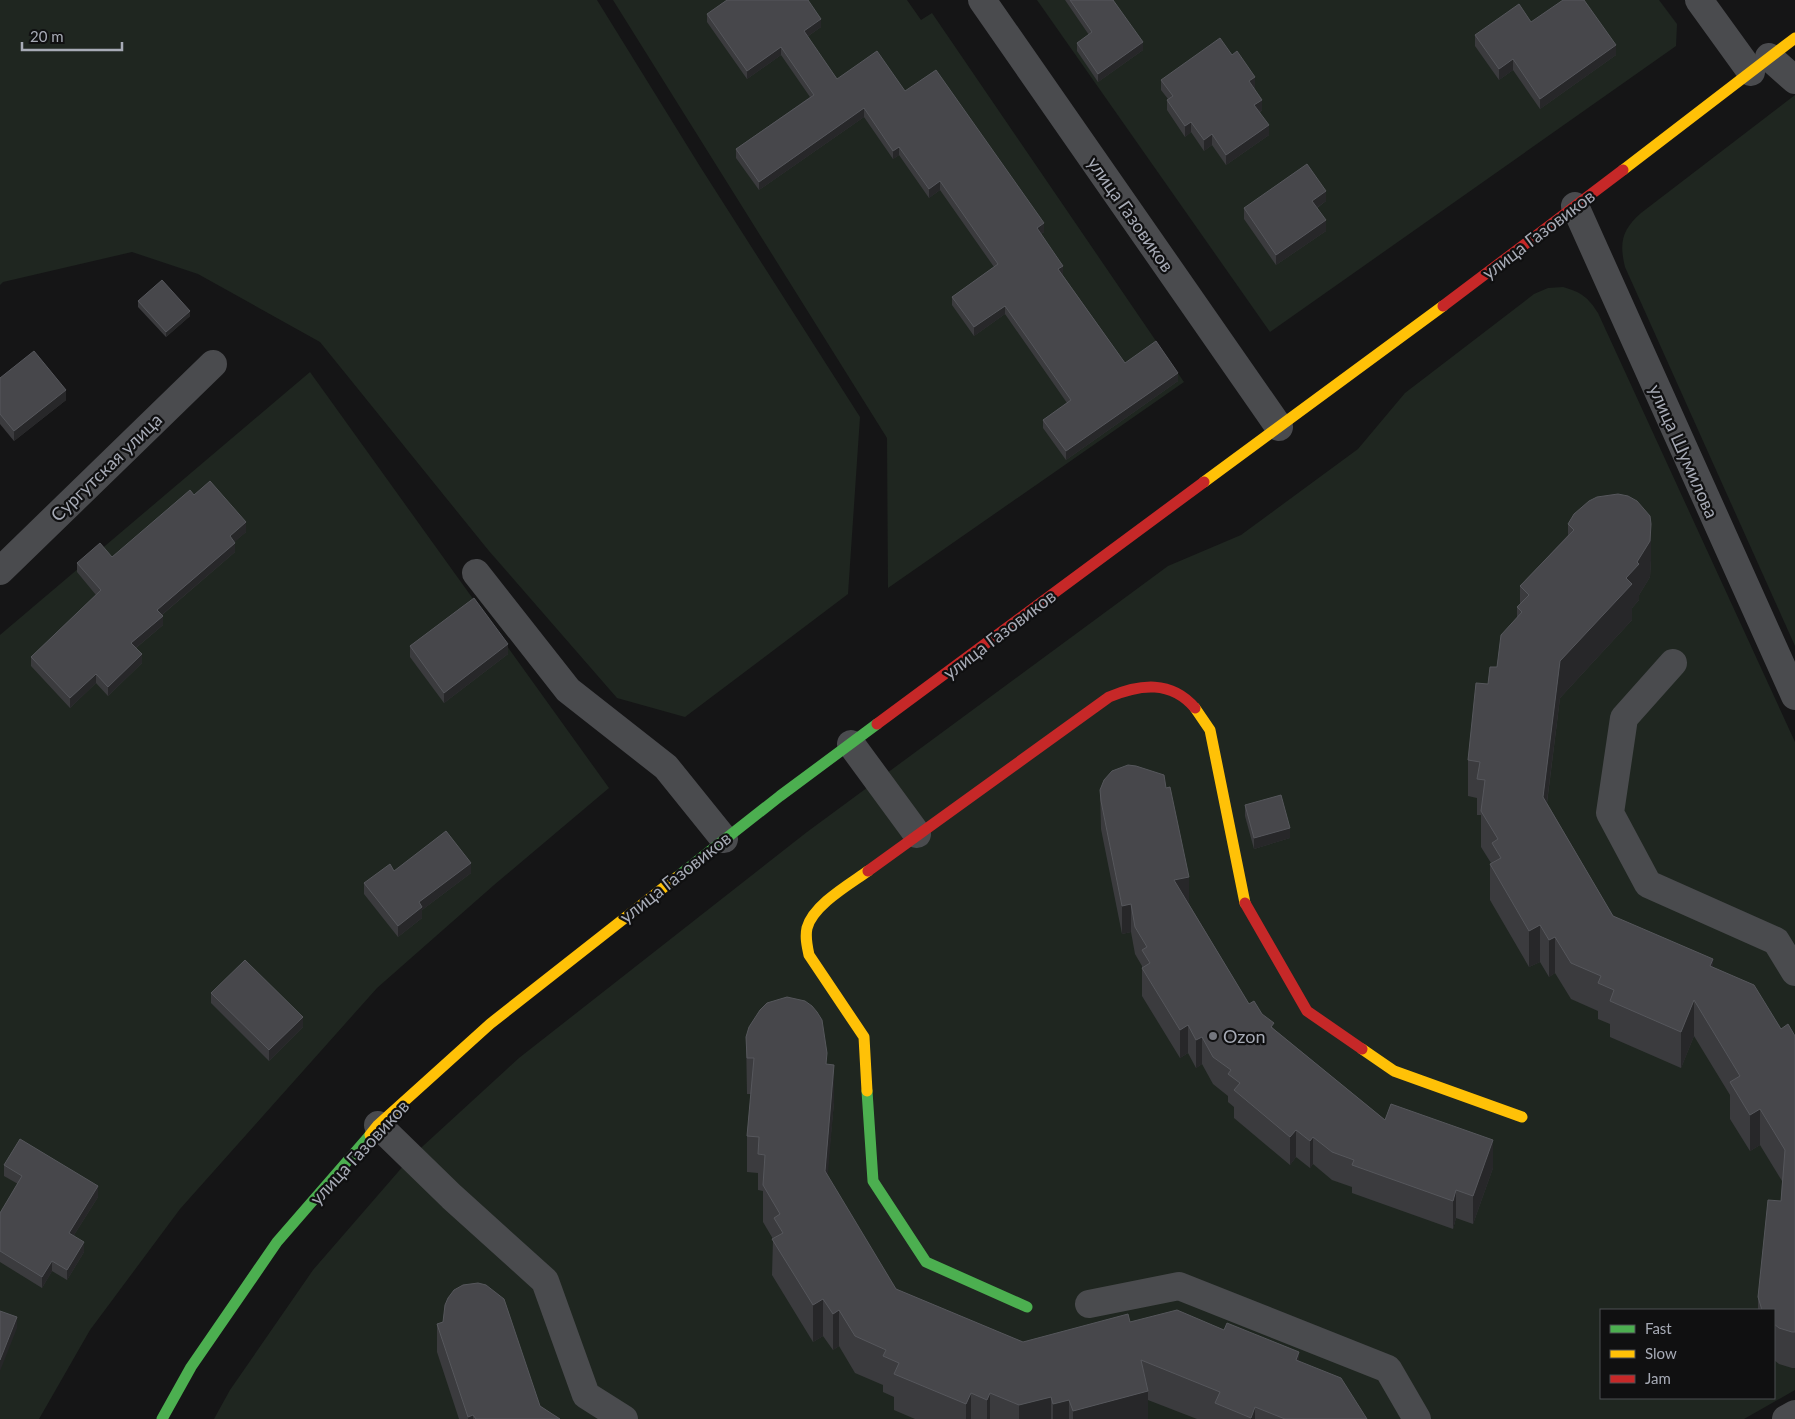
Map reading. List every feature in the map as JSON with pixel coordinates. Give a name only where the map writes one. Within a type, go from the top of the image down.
[{"type":"street","name":"улица Газовиков","points":[[982,0],[1279,427]]},
{"type":"street","points":[[1700,0],[1760,64],[1795,80]]},
{"type":"street","name":"улица Газовиков","points":[[162,1419],[191,1367],[277,1242],[378,1125],[490,1024],[724,839],[1575,206],[1795,38]]},
{"type":"street","name":"улица Шумилова","points":[[1575,206],[1795,696]]},
{"type":"street","name":"Сургутская улица","points":[[0,570],[213,364]]},
{"type":"street","points":[[476,573],[568,690],[666,767],[724,839]]},
{"type":"street","points":[[1673,663],[1624,718],[1610,813],[1648,884],[1786,937],[1795,972]]},
{"type":"street","points":[[1028,1307],[926,1262],[873,1181],[864,1037],[812,960],[805,944],[806,932],[809,921],[815,912],[917,834],[1109,697],[1122,690],[1137,686],[1152,686],[1166,689],[1181,695],[1193,704],[1203,716],[1210,730],[1246,907],[1308,1011],[1394,1071],[1522,1117]]},
{"type":"street","points":[[851,744],[917,834]]},
{"type":"street","points":[[378,1125],[452,1197],[545,1281],[586,1396],[624,1419]]},
{"type":"street","points":[[1089,1304],[1179,1286],[1388,1369],[1417,1419]]},
{"type":"street","points":[[1786,1419],[1795,1414]]},
{"type":"shaded area","points":[[0,0],[597,0],[701,168],[860,417],[848,594],[685,717],[617,698],[489,551],[320,342],[198,274],[132,252],[3,282],[0,285]]},
{"type":"shaded area","points":[[613,0],[907,0],[921,20],[932,13],[1184,382],[888,588],[887,438]]},
{"type":"shaded area","points":[[1037,0],[1659,0],[1677,24],[1676,46],[1270,332]]},
{"type":"shaded area","points":[[1795,95],[1795,646],[1625,267],[1622,243],[1626,231],[1641,213]]},
{"type":"shaded area","points":[[1563,287],[1579,293],[1591,303],[1598,313],[1795,742],[1795,1390],[1744,1419],[214,1419],[230,1390],[313,1270],[411,1157],[519,1058],[807,832],[1168,566],[1241,535],[1358,449],[1405,393],[1534,294],[1548,288]]},
{"type":"shaded area","points":[[310,372],[609,788],[494,885],[377,988],[180,1209],[90,1330],[39,1419],[0,1419],[0,635]]},
{"type":"building","points":[[727,0],[808,0],[821,19],[804,31],[837,79],[877,51],[905,91],[936,70],[1044,223],[1037,228],[1063,266],[1058,269],[1125,363],[1156,341],[1178,373],[1066,451],[1043,420],[1071,400],[1005,306],[974,327],[952,297],[998,264],[940,181],[929,189],[899,147],[893,151],[864,108],[759,182],[736,149],[814,95],[781,47],[747,71],[707,14]]},
{"type":"building","points":[[1070,0],[1113,0],[1143,42],[1098,74],[1077,43],[1092,32]]},
{"type":"building","points":[[1563,0],[1584,0],[1616,45],[1540,99],[1513,59],[1499,69],[1475,35],[1519,4],[1531,22]]},
{"type":"building","points":[[1220,38],[1232,55],[1237,51],[1255,77],[1249,81],[1262,100],[1254,105],[1269,125],[1226,155],[1212,134],[1204,140],[1191,122],[1185,126],[1167,100],[1173,96],[1161,80]]},
{"type":"building","points":[[1307,164],[1326,191],[1312,201],[1326,220],[1276,255],[1244,208]]},
{"type":"building","points":[[162,280],[190,311],[166,332],[138,301]]},
{"type":"building","points":[[34,351],[66,390],[14,431],[0,414],[0,378]]},
{"type":"building","points":[[210,481],[246,522],[230,536],[235,543],[157,610],[163,616],[131,643],[142,654],[108,687],[96,674],[70,698],[31,657],[101,590],[77,563],[100,543],[112,557],[190,490],[194,495]]},
{"type":"building","points":[[1618,494],[1628,496],[1637,501],[1650,516],[1650,541],[1637,562],[1639,564],[1626,578],[1632,584],[1560,661],[1543,797],[1613,916],[1713,959],[1710,966],[1754,985],[1781,1029],[1788,1024],[1795,1036],[1795,1332],[1779,1328],[1775,1325],[1775,1309],[1762,1309],[1758,1297],[1768,1200],[1781,1201],[1785,1150],[1760,1109],[1750,1115],[1730,1082],[1740,1076],[1694,1000],[1681,1032],[1610,1001],[1614,990],[1598,983],[1601,976],[1571,963],[1555,937],[1549,940],[1540,925],[1529,931],[1490,864],[1501,858],[1492,843],[1498,839],[1481,811],[1485,780],[1477,779],[1480,762],[1468,760],[1476,683],[1488,684],[1490,667],[1497,667],[1501,635],[1522,612],[1517,607],[1529,595],[1520,586],[1574,530],[1568,524],[1574,514],[1589,501],[1597,497]]},
{"type":"building","points":[[474,598],[508,644],[444,693],[410,646]]},
{"type":"building","points":[[1128,765],[1164,775],[1166,788],[1170,787],[1189,877],[1174,880],[1249,1004],[1254,1001],[1262,1014],[1274,1023],[1271,1027],[1385,1120],[1391,1104],[1493,1140],[1473,1196],[1456,1190],[1453,1201],[1352,1165],[1354,1160],[1332,1152],[1313,1137],[1310,1141],[1296,1130],[1290,1137],[1234,1090],[1240,1083],[1228,1074],[1231,1070],[1213,1057],[1202,1037],[1196,1040],[1188,1025],[1180,1030],[1142,968],[1150,963],[1142,950],[1147,947],[1135,927],[1131,904],[1122,906],[1101,801],[1100,790],[1104,780],[1112,771]]},
{"type":"building","points":[[1281,795],[1290,828],[1254,838],[1245,805]]},
{"type":"building","points":[[446,831],[471,863],[419,902],[422,907],[398,926],[364,883],[390,864],[394,871]]},
{"type":"building","points":[[245,960],[303,1017],[269,1050],[211,993]]},
{"type":"building","points":[[787,997],[805,1001],[817,1012],[822,1020],[827,1053],[826,1064],[834,1065],[825,1171],[896,1289],[1023,1342],[1128,1314],[1130,1322],[1177,1310],[1224,1330],[1227,1323],[1299,1352],[1296,1360],[1341,1378],[1367,1419],[1285,1419],[1255,1407],[1251,1418],[1215,1403],[1220,1392],[1141,1360],[1148,1391],[1073,1411],[1069,1400],[1053,1404],[1051,1397],[1019,1405],[990,1393],[987,1400],[971,1393],[966,1404],[894,1374],[899,1363],[883,1356],[886,1350],[855,1336],[839,1310],[833,1314],[823,1299],[813,1305],[772,1239],[783,1233],[774,1218],[780,1214],[763,1185],[765,1155],[758,1154],[759,1137],[747,1136],[754,1058],[747,1058],[746,1037],[749,1027],[767,1003]]},
{"type":"building","points":[[20,1139],[98,1186],[69,1233],[84,1242],[67,1270],[52,1261],[42,1277],[0,1251],[0,1213],[22,1176],[4,1165]]},
{"type":"building","points":[[478,1283],[486,1285],[504,1299],[540,1406],[560,1419],[476,1419],[473,1415],[468,1417],[437,1324],[443,1322],[445,1305],[454,1290],[463,1285]]},
{"type":"building","points":[[0,1311],[17,1317],[0,1360]]},
{"type":"traffic: fast","points":[[677,877],[780,796],[877,724]]},
{"type":"traffic: fast","points":[[867,1091],[873,1181],[926,1262],[1027,1307]]},
{"type":"traffic: fast","points":[[162,1419],[191,1367],[277,1242],[370,1135]]},
{"type":"traffic: slow","points":[[1623,170],[1795,38]]},
{"type":"traffic: slow","points":[[1204,482],[1443,306]]},
{"type":"traffic: slow","points":[[1195,708],[1210,730],[1245,903]]},
{"type":"traffic: slow","points":[[867,1091],[864,1037],[809,955],[806,935],[811,919],[824,903],[868,871]]},
{"type":"traffic: slow","points":[[370,1135],[378,1125],[490,1024],[677,877]]},
{"type":"traffic: slow","points":[[1362,1049],[1394,1071],[1522,1117]]},
{"type":"traffic: jam","points":[[1443,306],[1623,170]]},
{"type":"traffic: jam","points":[[877,724],[1204,482]]},
{"type":"traffic: jam","points":[[868,871],[1109,697],[1132,689],[1155,687],[1176,693],[1195,708]]},
{"type":"traffic: jam","points":[[1245,903],[1307,1011],[1362,1049]]},
{"type":"place","name":"Ozon","points":[[1213,1036]]}]
